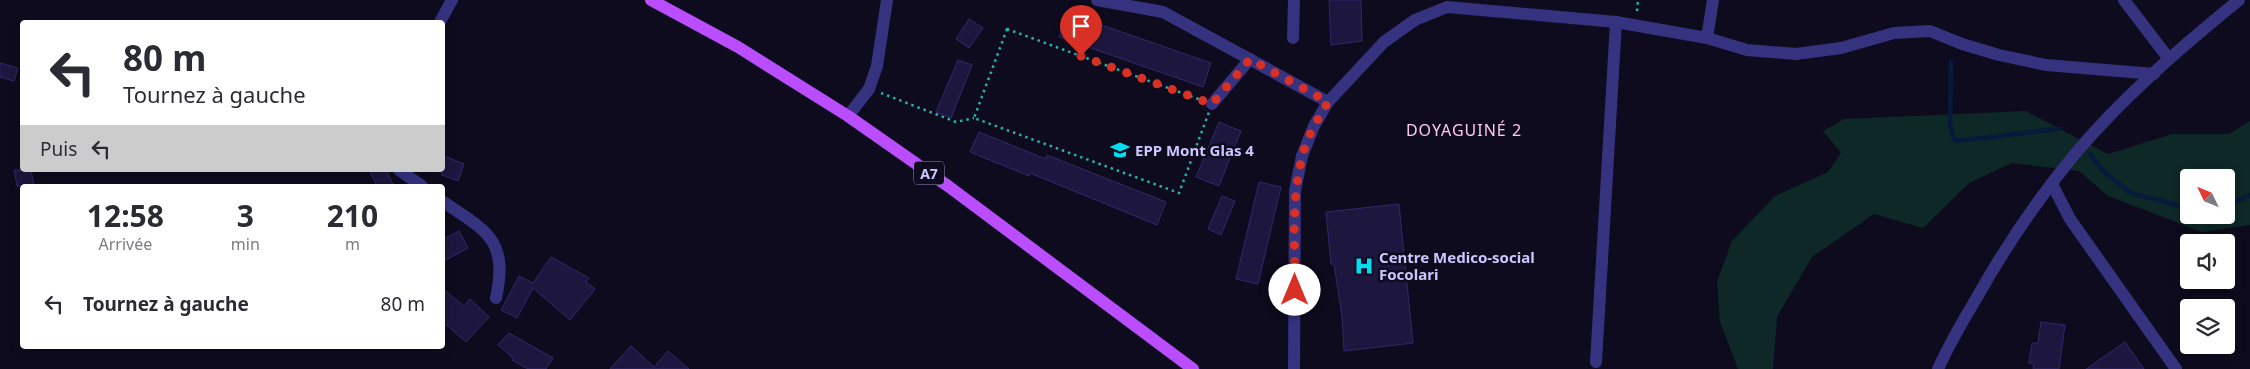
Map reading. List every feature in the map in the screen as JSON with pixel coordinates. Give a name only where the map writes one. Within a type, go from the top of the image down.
[{"type":"main road","name":"A7","points":[[650,0],[738,47],[848,116],[948,186],[1193,369]]},
{"type":"street","points":[[441,20],[452,0]]},
{"type":"street","points":[[848,116],[869,89],[877,66],[887,0]]},
{"type":"street","points":[[1098,0],[1160,6],[1328,102]]},
{"type":"street","points":[[1293,38],[1294,0]]},
{"type":"street","points":[[1707,38],[1713,0]]},
{"type":"street","points":[[2124,0],[2169,58]]},
{"type":"street","points":[[1938,369],[1946,351],[1992,270],[2024,221],[2087,141],[2169,58],[2239,0]]},
{"type":"street","points":[[1294,369],[1295,191],[1302,156],[1314,126],[1328,102],[1384,42],[1415,20],[1447,7],[1616,22],[1707,38],[1746,50],[1796,54],[1841,48],[1894,33],[1930,31],[1999,55],[2046,64],[2154,74]]},
{"type":"street","points":[[1596,362],[1616,22]]},
{"type":"street","points":[[1212,104],[1250,59]]},
{"type":"street","points":[[402,172],[419,184]]},
{"type":"street","points":[[2052,184],[2070,219],[2176,369]]},
{"type":"street","points":[[445,203],[486,231],[498,252],[500,278],[496,298]]},
{"type":"path","points":[[869,89],[956,122],[974,118],[1179,193],[1212,104],[1006,29],[974,118]]},
{"type":"green space","points":[[2026,111],[2108,154],[2172,134],[2229,134],[2250,121],[2250,225],[2202,232],[2181,224],[2235,224],[2235,169],[2180,169],[2180,224],[2108,196],[2079,171],[2012,163],[1969,183],[1923,228],[1874,214],[1812,257],[1777,317],[1773,369],[1738,369],[1720,322],[1717,281],[1732,241],[1775,196],[1828,172],[1841,153],[1823,131],[1844,119]]},
{"type":"building","points":[[1329,0],[1361,0],[1362,41],[1331,45]]},
{"type":"building","points":[[1067,13],[1211,63],[1203,87],[1059,37]]},
{"type":"building","points":[[969,19],[983,28],[969,48],[956,39]]},
{"type":"building","points":[[958,60],[972,65],[951,118],[936,112]]},
{"type":"building","points":[[0,63],[18,68],[14,81],[0,77]]},
{"type":"building","points":[[1219,122],[1241,131],[1219,186],[1196,177]]},
{"type":"building","points":[[979,132],[1046,159],[1047,155],[1166,202],[1157,225],[1030,173],[1029,176],[970,152]]},
{"type":"building","points":[[445,156],[464,164],[458,181],[442,175],[442,172],[445,172]]},
{"type":"building","points":[[14,170],[31,172],[34,184],[20,184],[20,186],[17,186]]},
{"type":"building","points":[[370,172],[387,172],[393,184],[376,184]]},
{"type":"building","points":[[1259,182],[1281,187],[1258,284],[1236,279]]},
{"type":"building","points":[[1222,196],[1235,201],[1221,235],[1208,229]]},
{"type":"building","points":[[1399,204],[1413,343],[1344,351],[1342,317],[1334,264],[1331,264],[1326,212]]},
{"type":"building","points":[[459,231],[468,248],[445,260],[445,238]]},
{"type":"building","points":[[551,257],[589,278],[586,282],[595,289],[570,320],[533,288],[517,318],[501,310],[519,276],[533,283]]},
{"type":"building","points":[[445,290],[464,306],[470,299],[489,317],[466,342],[445,324]]},
{"type":"building","points":[[2041,322],[2065,325],[2059,369],[2033,369],[2034,364],[2029,363],[2032,343],[2038,343]]},
{"type":"building","points":[[509,333],[553,358],[546,369],[528,369],[512,360],[513,358],[498,345]]},
{"type":"building","points":[[2125,342],[2144,369],[2086,369]]},
{"type":"building","points":[[631,346],[654,367],[668,351],[689,369],[610,369]]},
{"type":"waterway","points":[[1951,62],[1950,126],[1955,141],[2059,129]]},
{"type":"waterway","points":[[2090,154],[2104,172],[2131,193],[2180,206]]},
{"type":"waterway","points":[[2235,202],[2250,195]]},
{"type":"place","name":"EPP Mont Glas 4","points":[[1120,150]]},
{"type":"place","name":"Centre Medico-social Focolari","points":[[1364,266]]},
{"type":"district","name":"DOYAGUINÉ 2","points":[[1464,130]]},
{"type":"route","points":[[1081,56],[1212,104],[1250,59],[1328,102],[1314,126],[1302,156],[1295,191],[1295,290]]}]
